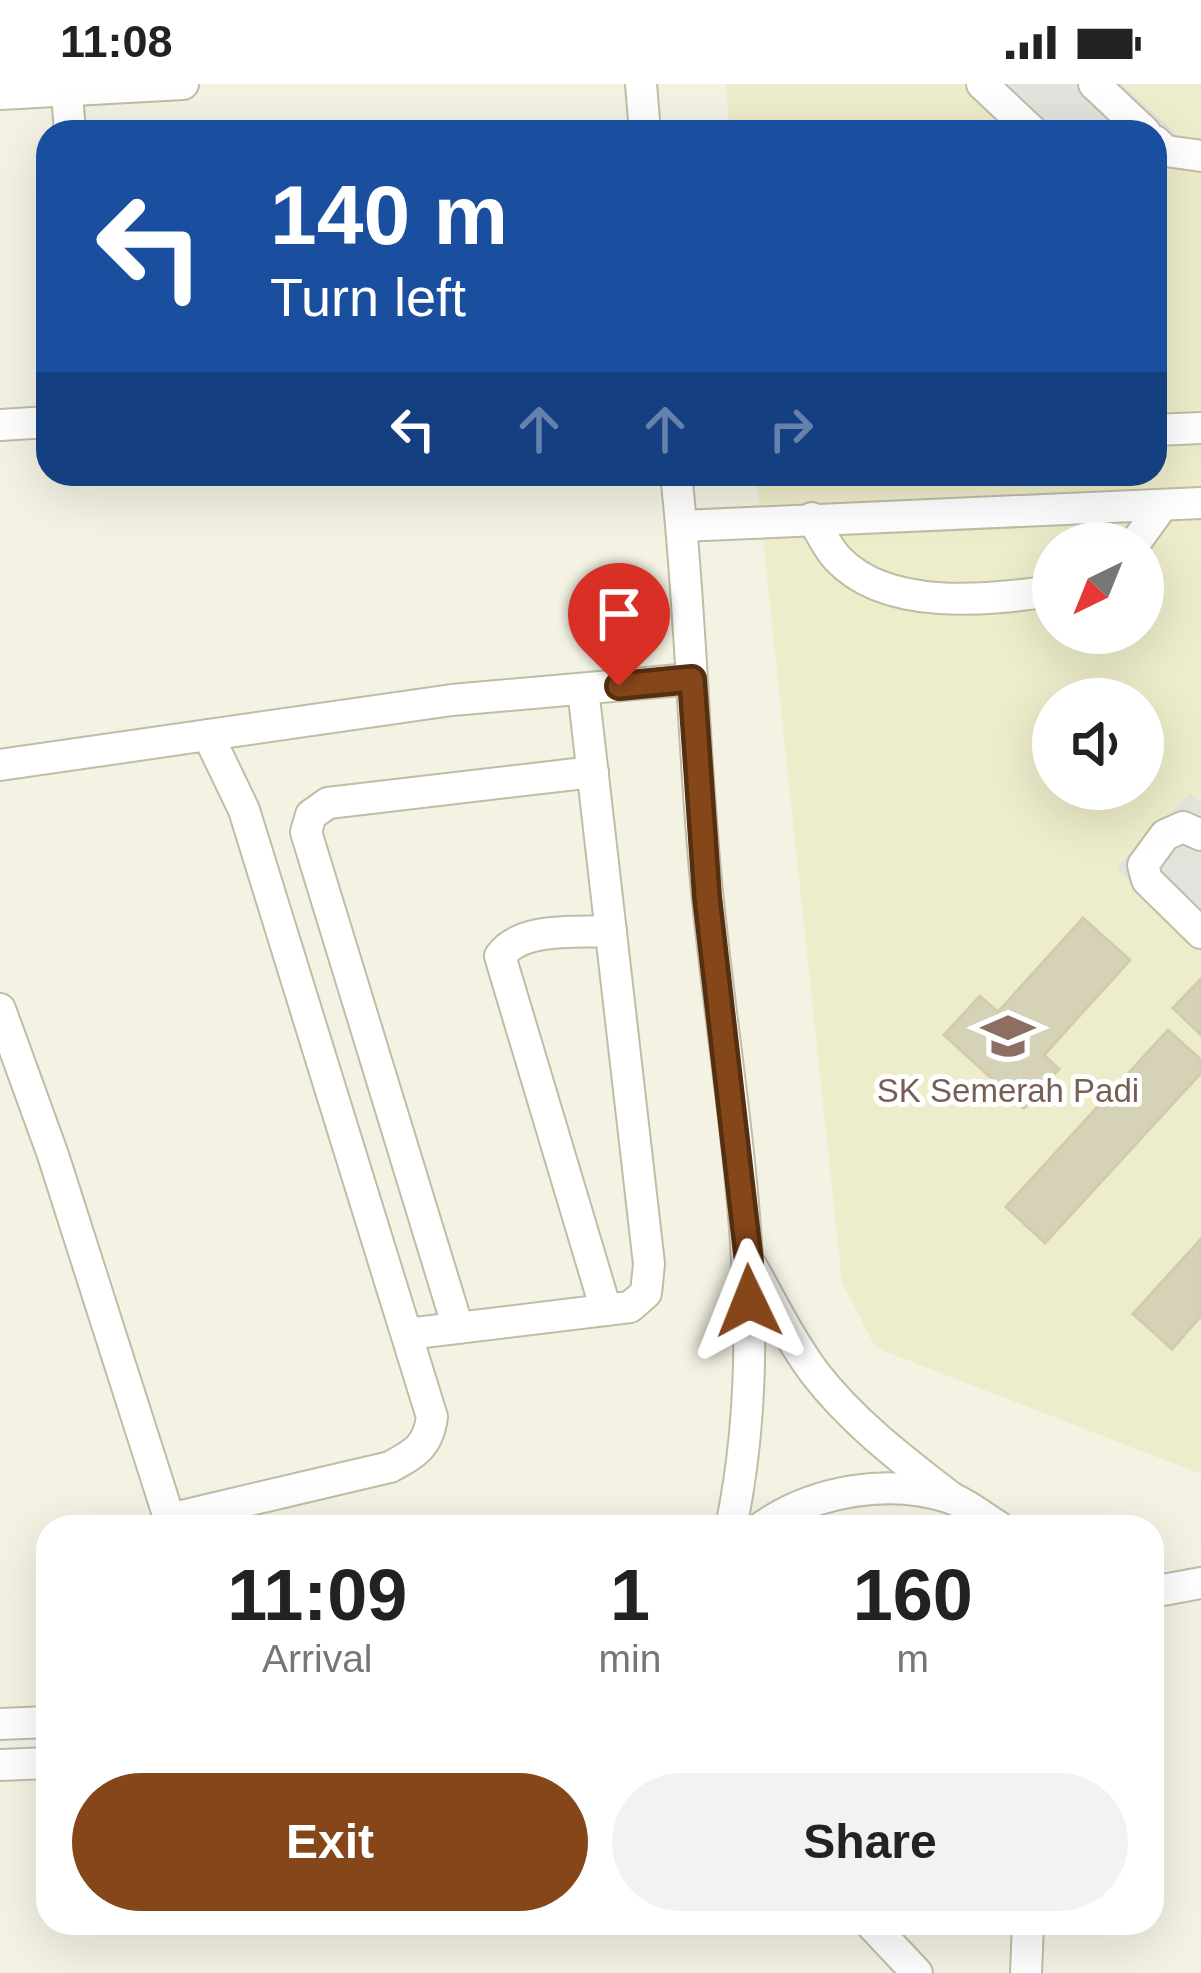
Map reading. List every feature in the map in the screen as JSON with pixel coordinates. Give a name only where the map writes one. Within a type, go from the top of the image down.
[{"type":"street","points":[[0,94],[182,84]]},
{"type":"street","points":[[641,84],[644,120]]},
{"type":"street","points":[[982,84],[1021,120]]},
{"type":"street","points":[[1094,84],[1130,120]]},
{"type":"street","points":[[68,93],[69,120]]},
{"type":"street","points":[[1167,148],[1201,156]]},
{"type":"street","points":[[0,425],[36,423]]},
{"type":"street","points":[[1167,426],[1201,428]]},
{"type":"street","points":[[677,486],[707,897],[749,1262],[749,1394],[733,1515]]},
{"type":"street","points":[[682,526],[1201,503]]},
{"type":"street","points":[[1150,522],[1162,506]]},
{"type":"street","points":[[812,518],[838,559],[872,583],[913,594],[1032,594]]},
{"type":"street","points":[[0,765],[343,713],[692,679]]},
{"type":"street","points":[[406,1334],[630,1307],[646,1293],[649,1264],[583,689]]},
{"type":"street","points":[[202,1515],[390,1467],[418,1452],[429,1437],[432,1417],[244,810],[208,735]]},
{"type":"street","points":[[458,1328],[306,832],[311,815],[328,802],[593,772]]},
{"type":"street","points":[[1201,835],[1183,827],[1165,835],[1144,865],[1147,880],[1201,933]]},
{"type":"street","points":[[606,1310],[500,956],[511,942],[526,937],[611,931]]},
{"type":"street","points":[[0,1009],[53,1155],[168,1515]]},
{"type":"street","points":[[749,1262],[817,1376],[897,1456],[979,1515]]},
{"type":"street","points":[[782,1515],[861,1490],[953,1499]]},
{"type":"street","points":[[1164,1590],[1201,1583]]},
{"type":"street","points":[[0,1724],[36,1722]]},
{"type":"street","points":[[0,1766],[36,1764]]},
{"type":"street","points":[[881,1935],[917,1973]]},
{"type":"street","points":[[1025,1973],[1027,1935]]},
{"type":"shaded area","name":"SK Semerah Padi","points":[[726,84],[1201,84],[1201,1474],[876,1348],[842,1282],[757,486],[1167,486],[1167,120],[728,120]]},
{"type":"shaded area","points":[[966,84],[1122,84],[1161,120],[1005,120]]},
{"type":"shaded area","points":[[1167,125],[1185,142],[1167,161]]},
{"type":"shaded area","points":[[1190,793],[1201,803],[1201,951],[1116,868]]},
{"type":"building","points":[[1083,918],[1130,960],[1044,1055],[1059,1069],[1024,1108],[944,1035],[980,996],[998,1012]]},
{"type":"building","points":[[1201,979],[1201,1035],[1173,1008]]},
{"type":"building","points":[[1168,1030],[1201,1060],[1201,1073],[1045,1243],[1006,1207]]},
{"type":"building","points":[[1201,1239],[1201,1316],[1172,1349],[1133,1314]]},
{"type":"place","name":"SK Semerah Padi","points":[[1008,1036]]},
{"type":"route","points":[[619,686],[692,679],[707,897],[749,1262],[749,1301]]}]
